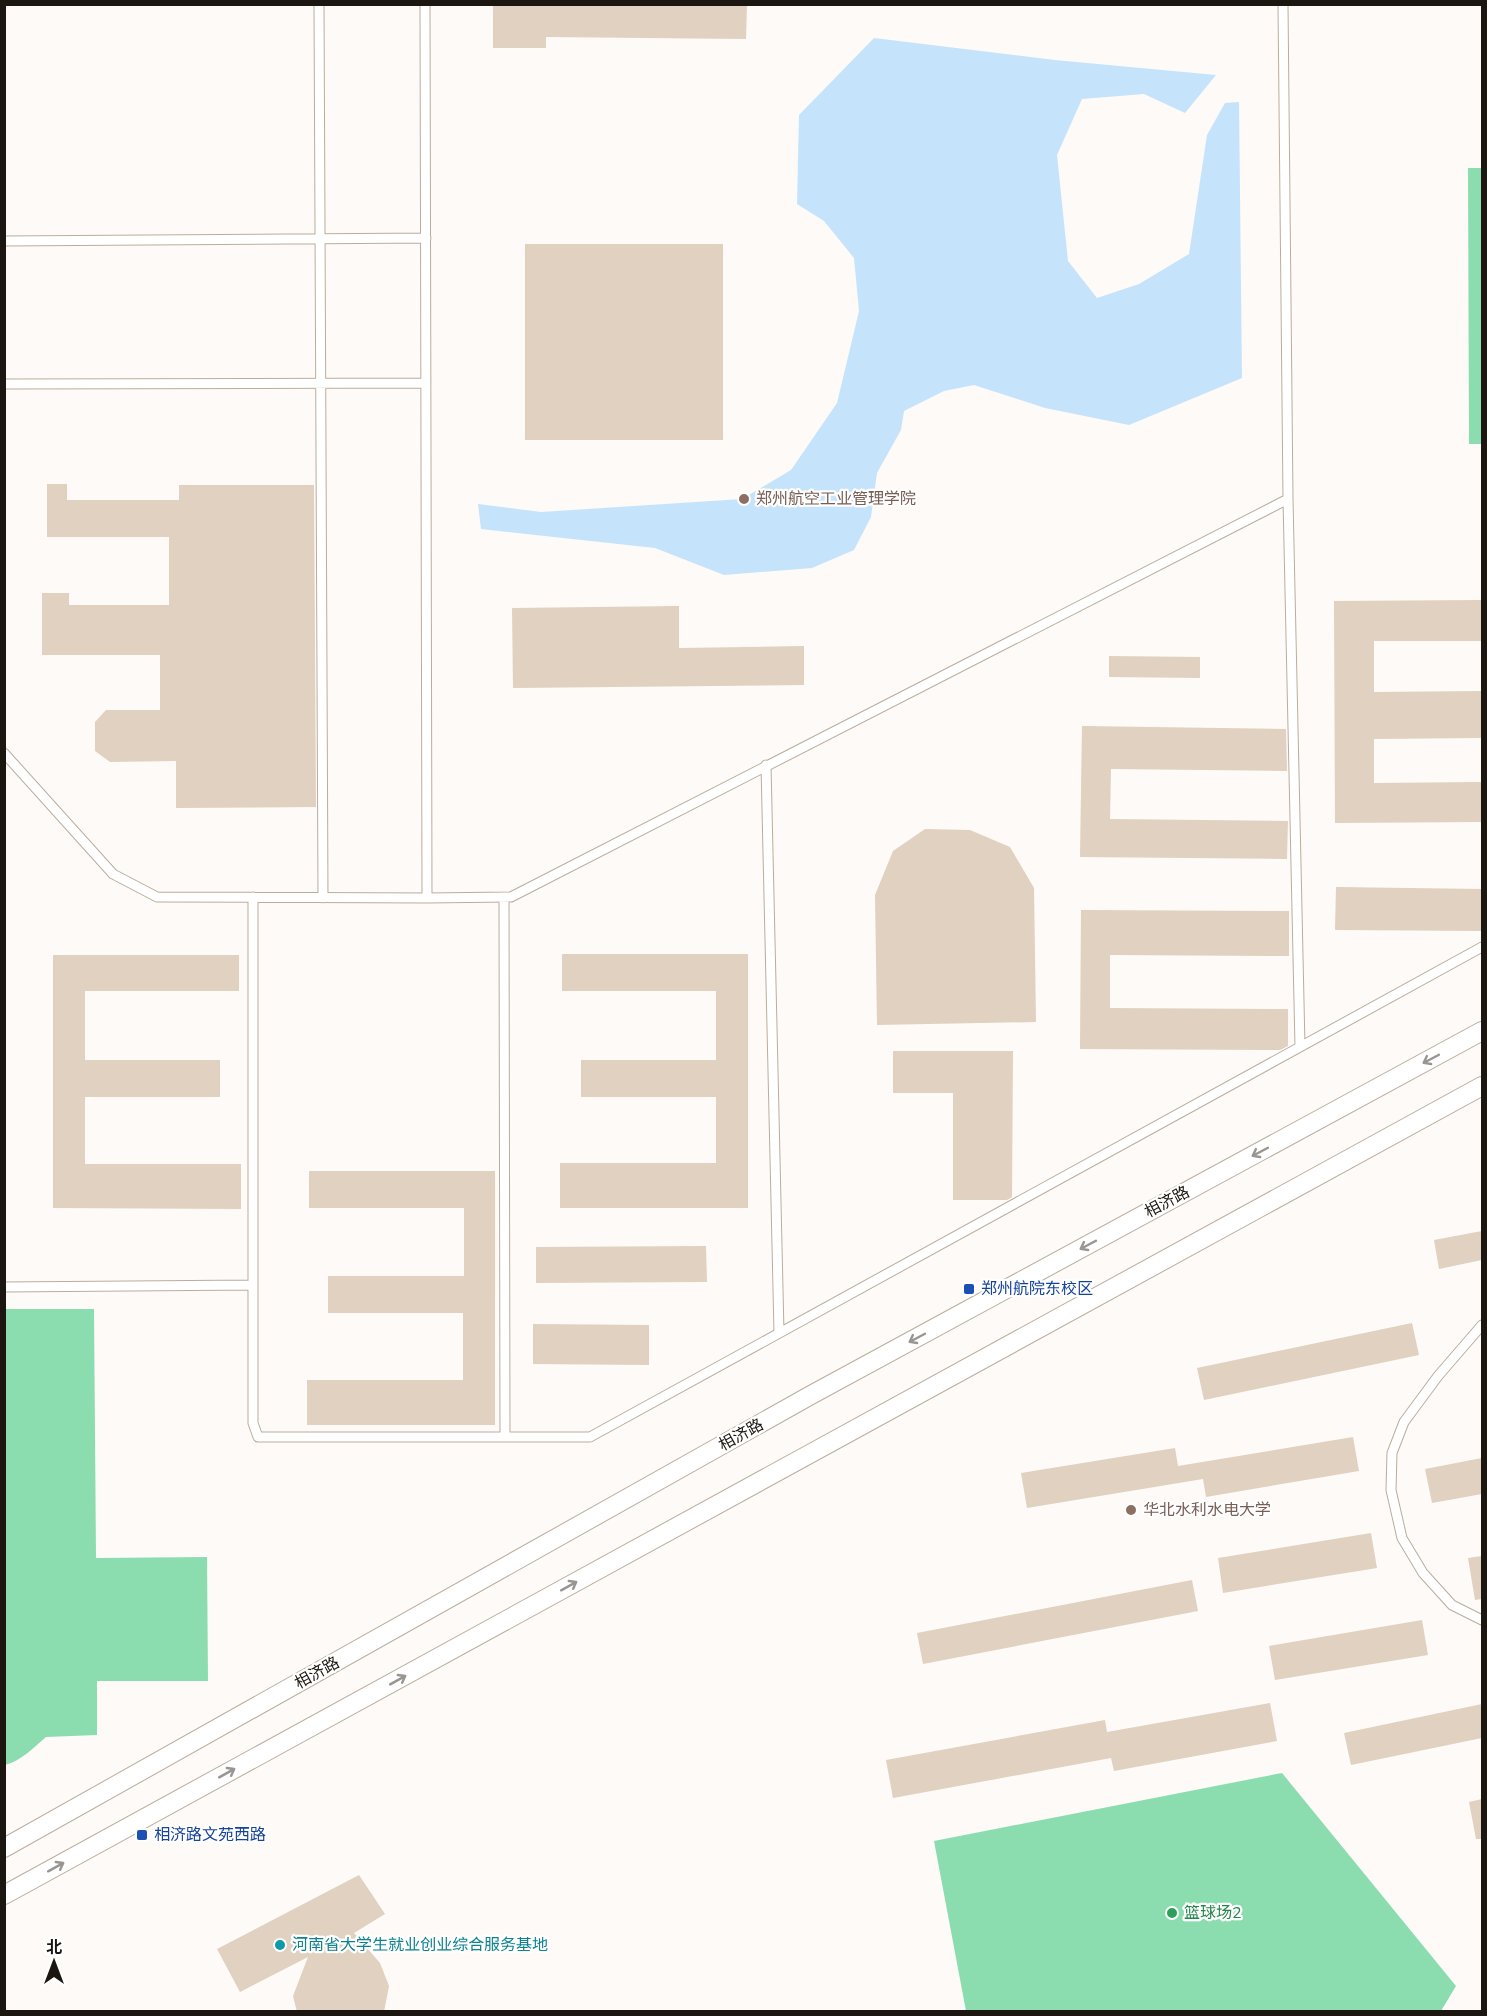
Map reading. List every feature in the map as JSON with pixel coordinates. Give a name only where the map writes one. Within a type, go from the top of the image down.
[{"type":"street","name":"相济路","points":[[4,1848],[811,1395],[1482,1031]]},
{"type":"street","points":[[4,1895],[1482,1086]]},
{"type":"lane","points":[[319,4],[323,898]]},
{"type":"lane","points":[[425,4],[427,898]]},
{"type":"lane","points":[[1283,4],[1288,499],[1300,1047]]},
{"type":"lane","points":[[4,241],[426,238]]},
{"type":"lane","points":[[4,384],[426,383]]},
{"type":"lane","points":[[4,753],[113,874],[157,897],[512,897],[1288,499]]},
{"type":"lane","points":[[766,765],[779,1333]]},
{"type":"lane","points":[[253,897],[253,1423],[258,1437],[590,1437],[1482,947]]},
{"type":"lane","points":[[504,897],[505,1437]]},
{"type":"lane","points":[[4,1287],[253,1285]]},
{"type":"lane","points":[[1482,1325],[1438,1376],[1404,1422],[1392,1453],[1391,1490],[1402,1538],[1423,1573],[1452,1605],[1482,1620]]},
{"type":"green space","points":[[1468,168],[1482,168],[1482,444],[1469,444]]},
{"type":"green space","points":[[5,1309],[94,1309],[96,1558],[207,1557],[208,1681],[97,1681],[97,1735],[46,1737],[22,1757],[5,1765]]},
{"type":"green space","name":"篮球场2","points":[[1282,1773],[1456,1986],[1441,2011],[966,2011],[934,1841]]},
{"type":"water","points":[[874,38],[1055,60],[1216,75],[1185,113],[1144,94],[1082,99],[1057,155],[1068,261],[1097,298],[1139,284],[1189,254],[1207,135],[1225,103],[1239,102],[1242,378],[1129,425],[1045,408],[974,385],[944,391],[904,411],[901,430],[877,473],[871,517],[854,550],[812,568],[724,575],[655,548],[481,529],[478,504],[541,512],[742,499],[791,470],[837,403],[859,311],[854,258],[824,221],[797,204],[799,115]]},
{"type":"building","points":[[493,4],[747,4],[746,39],[546,37],[546,48],[493,48]]},
{"type":"building","points":[[525,244],[723,244],[723,440],[525,440]]},
{"type":"building","points":[[47,484],[67,484],[67,500],[179,500],[179,485],[314,485],[316,807],[176,808],[176,761],[110,762],[95,751],[95,722],[106,710],[160,710],[160,655],[42,655],[42,593],[69,593],[69,605],[169,605],[169,537],[47,537]]},
{"type":"building","points":[[1482,600],[1482,641],[1374,641],[1374,692],[1482,691],[1482,738],[1374,739],[1374,783],[1482,782],[1482,822],[1335,823],[1334,601]]},
{"type":"building","points":[[679,606],[679,648],[804,646],[804,685],[513,688],[512,608]]},
{"type":"building","points":[[1109,656],[1200,657],[1200,678],[1109,677]]},
{"type":"building","points":[[1082,726],[1286,729],[1287,771],[1111,769],[1110,819],[1288,821],[1287,859],[1080,857]]},
{"type":"building","points":[[925,829],[970,830],[1010,847],[1034,888],[1036,1022],[877,1025],[875,895],[893,851]]},
{"type":"building","points":[[1336,887],[1482,889],[1482,931],[1335,930]]},
{"type":"building","points":[[1081,910],[1289,911],[1289,956],[1110,955],[1110,1008],[1288,1009],[1288,1046],[1280,1050],[1080,1049]]},
{"type":"building","points":[[562,954],[748,954],[748,1208],[560,1208],[560,1163],[716,1163],[716,1097],[581,1097],[581,1060],[716,1060],[716,991],[562,991]]},
{"type":"building","points":[[53,955],[239,955],[239,991],[85,991],[85,1060],[220,1060],[220,1097],[85,1097],[85,1164],[241,1164],[241,1209],[53,1208]]},
{"type":"building","points":[[893,1051],[1013,1051],[1012,1197],[1007,1200],[953,1200],[953,1093],[893,1093]]},
{"type":"building","points":[[309,1171],[495,1171],[495,1425],[307,1425],[307,1380],[463,1380],[463,1313],[328,1313],[328,1276],[464,1276],[464,1208],[309,1208]]},
{"type":"building","points":[[1482,1231],[1482,1260],[1439,1269],[1434,1240]]},
{"type":"building","points":[[706,1246],[707,1282],[536,1283],[536,1247]]},
{"type":"building","points":[[1412,1323],[1419,1355],[1204,1400],[1197,1368]]},
{"type":"building","points":[[533,1324],[649,1325],[649,1365],[533,1364]]},
{"type":"building","points":[[1353,1437],[1359,1471],[1206,1497],[1203,1479],[1027,1508],[1021,1473],[1175,1448],[1178,1466]]},
{"type":"building","points":[[1482,1458],[1482,1494],[1432,1503],[1425,1469]]},
{"type":"building","points":[[1371,1533],[1377,1568],[1223,1593],[1218,1558]]},
{"type":"building","points":[[1482,1556],[1482,1599],[1475,1600],[1468,1558]]},
{"type":"building","points":[[1192,1580],[1198,1611],[923,1664],[917,1633]]},
{"type":"building","points":[[1422,1620],[1428,1655],[1275,1680],[1269,1646]]},
{"type":"building","points":[[1270,1703],[1277,1741],[1114,1771],[1111,1758],[893,1798],[886,1760],[1105,1720],[1107,1732]]},
{"type":"building","points":[[1482,1704],[1482,1738],[1351,1765],[1344,1733]]},
{"type":"building","points":[[1482,1799],[1482,1839],[1476,1839],[1469,1802]]},
{"type":"building","name":"河南省大学生就业创业综合服务基地","points":[[359,1875],[385,1914],[354,1933],[380,1963],[389,1986],[384,2012],[297,2012],[293,1996],[308,1957],[240,1992],[217,1949]]},
{"type":"place","name":"郑州航空工业管理学院","points":[[744,499]]},
{"type":"place","name":"郑州航院东校区","points":[[969,1289]]},
{"type":"place","name":"华北水利水电大学","points":[[1131,1510]]},
{"type":"place","name":"相济路文苑西路","points":[[142,1835]]},
{"type":"place","name":"篮球场2","points":[[1172,1913]]},
{"type":"place","name":"河南省大学生就业创业综合服务基地","points":[[280,1945]]}]
